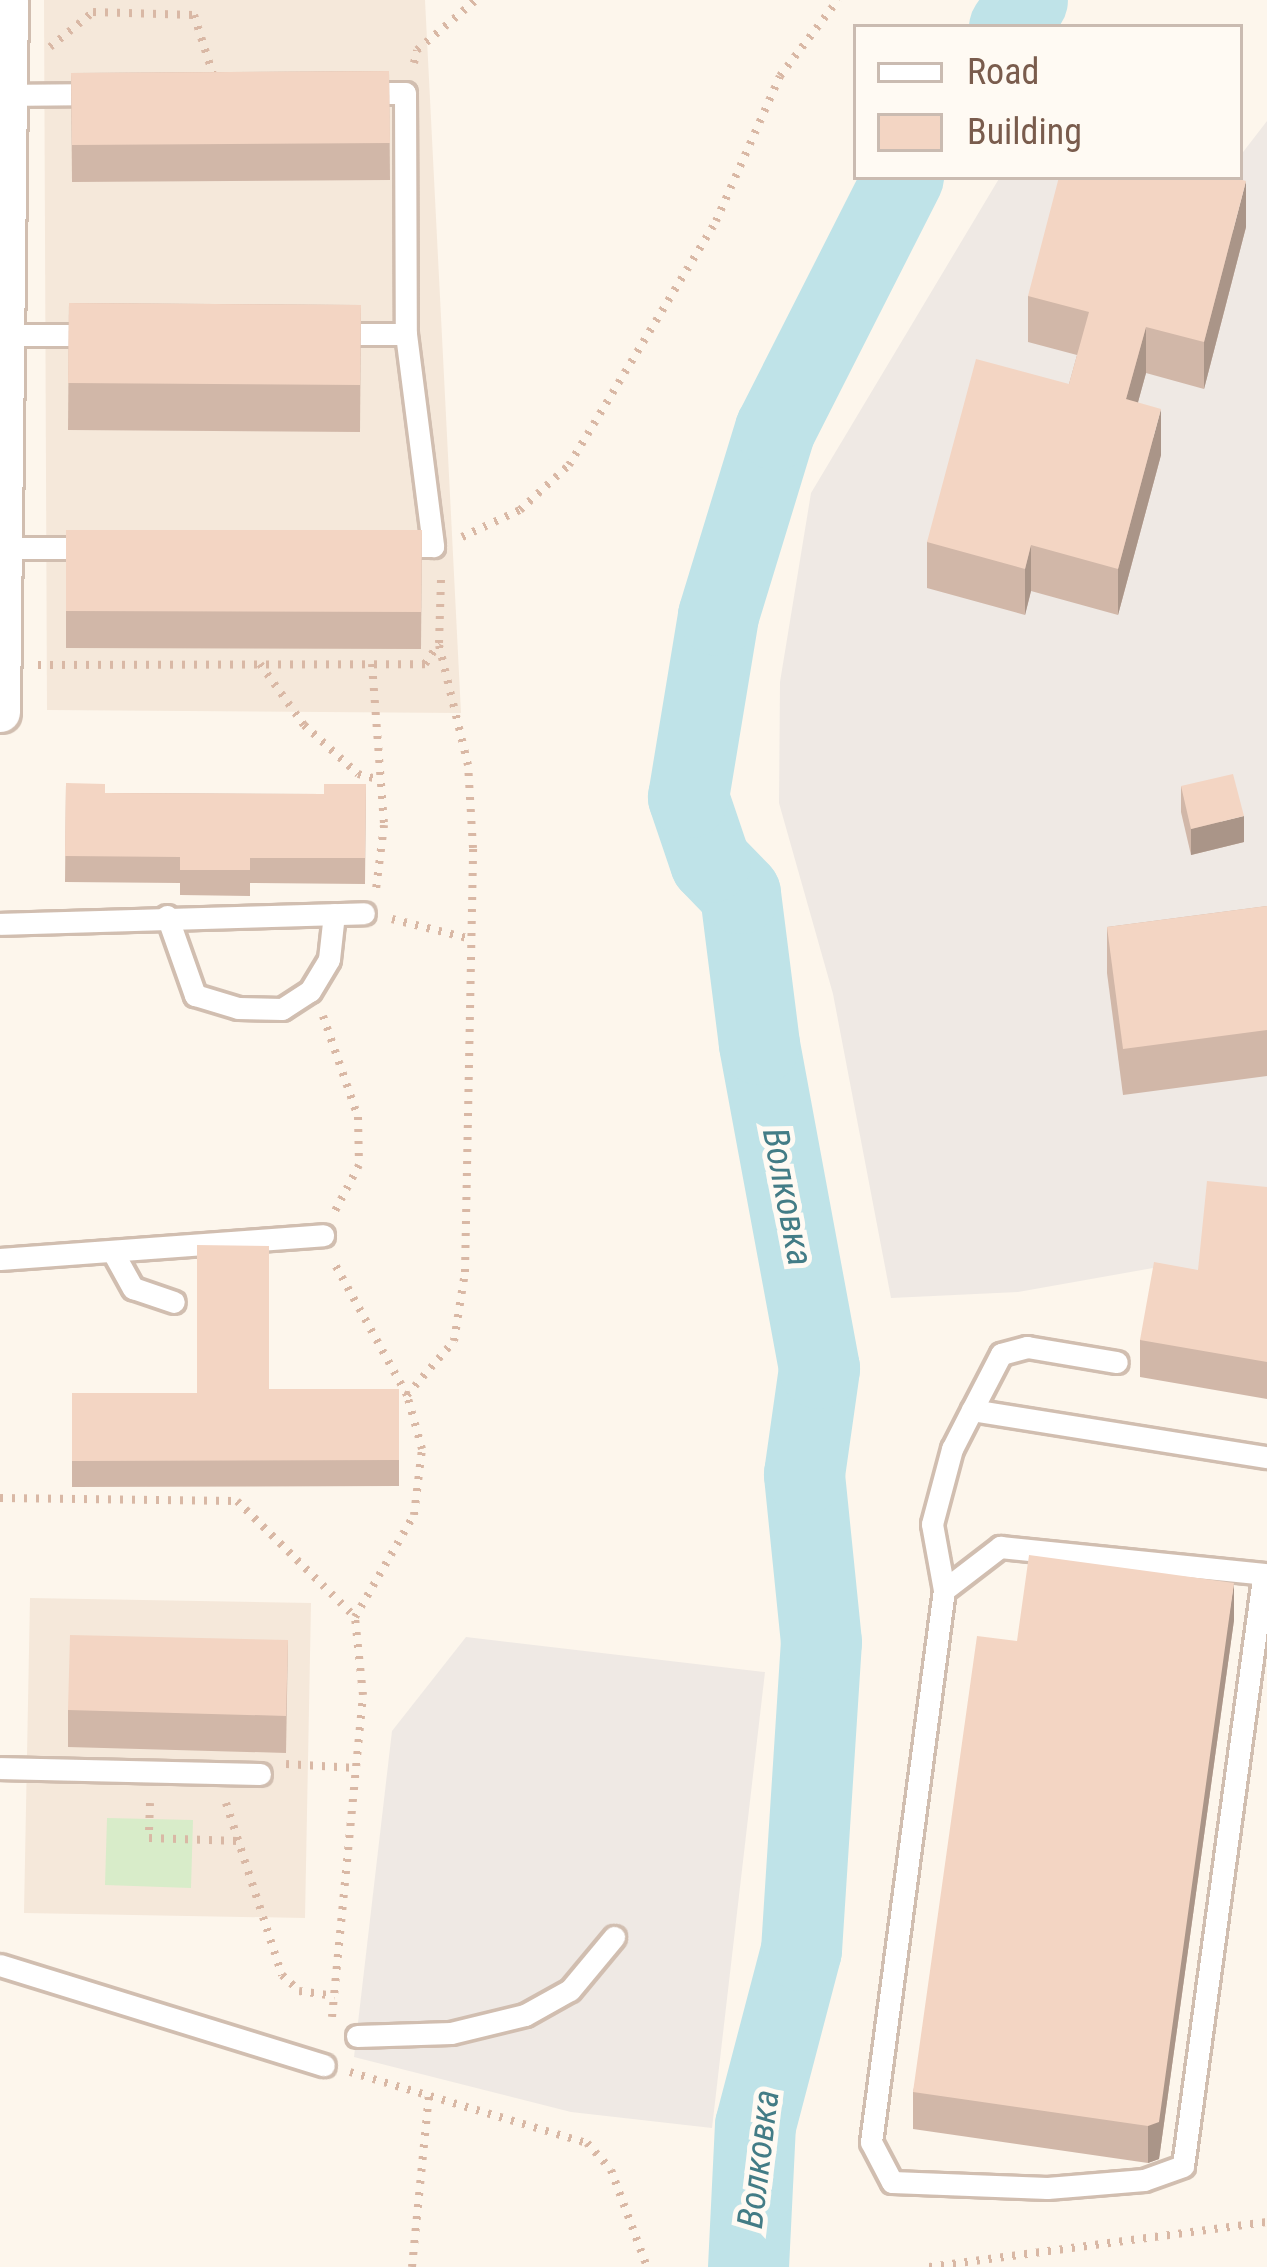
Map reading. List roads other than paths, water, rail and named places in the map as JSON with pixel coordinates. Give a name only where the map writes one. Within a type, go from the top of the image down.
[{"type":"street","points":[[0,712],[8,0]]},
{"type":"lane","points":[[7,80],[127,94]]},
{"type":"lane","points":[[335,93],[405,93],[406,334],[433,546],[364,547]]},
{"type":"lane","points":[[4,334],[122,334]]},
{"type":"lane","points":[[311,334],[406,334]]},
{"type":"lane","points":[[2,548],[114,548]]},
{"type":"lane","points":[[167,916],[195,995],[282,1010],[310,991],[328,958],[334,914]]},
{"type":"lane","points":[[0,924],[364,914]]},
{"type":"lane","points":[[0,1259],[116,1256],[323,1235]]},
{"type":"lane","points":[[116,1256],[133,1288],[174,1302]]},
{"type":"lane","points":[[944,1590],[1000,1547],[1265,1576],[1183,2165],[1144,2180],[1047,2188],[892,2182],[872,2142],[944,1590],[932,1523],[952,1449],[1001,1354],[1027,1347],[1117,1362]]},
{"type":"lane","points":[[972,1410],[1267,1457]]},
{"type":"lane","points":[[0,1768],[260,1774]]},
{"type":"lane","points":[[357,2036],[451,2033],[525,2015],[570,1990],[614,1936]]},
{"type":"lane","points":[[0,1965],[324,2065]]},
{"type":"waterway","name":"Волковка","points":[[1011,24],[1027,0]]},
{"type":"waterway","name":"Волковка","points":[[748,2267],[755,2125],[801,1950],[821,1642],[804,1474],[819,1368],[759,1044],[740,893],[710,862],[688,797],[718,615],[775,429],[901,180]]}]
